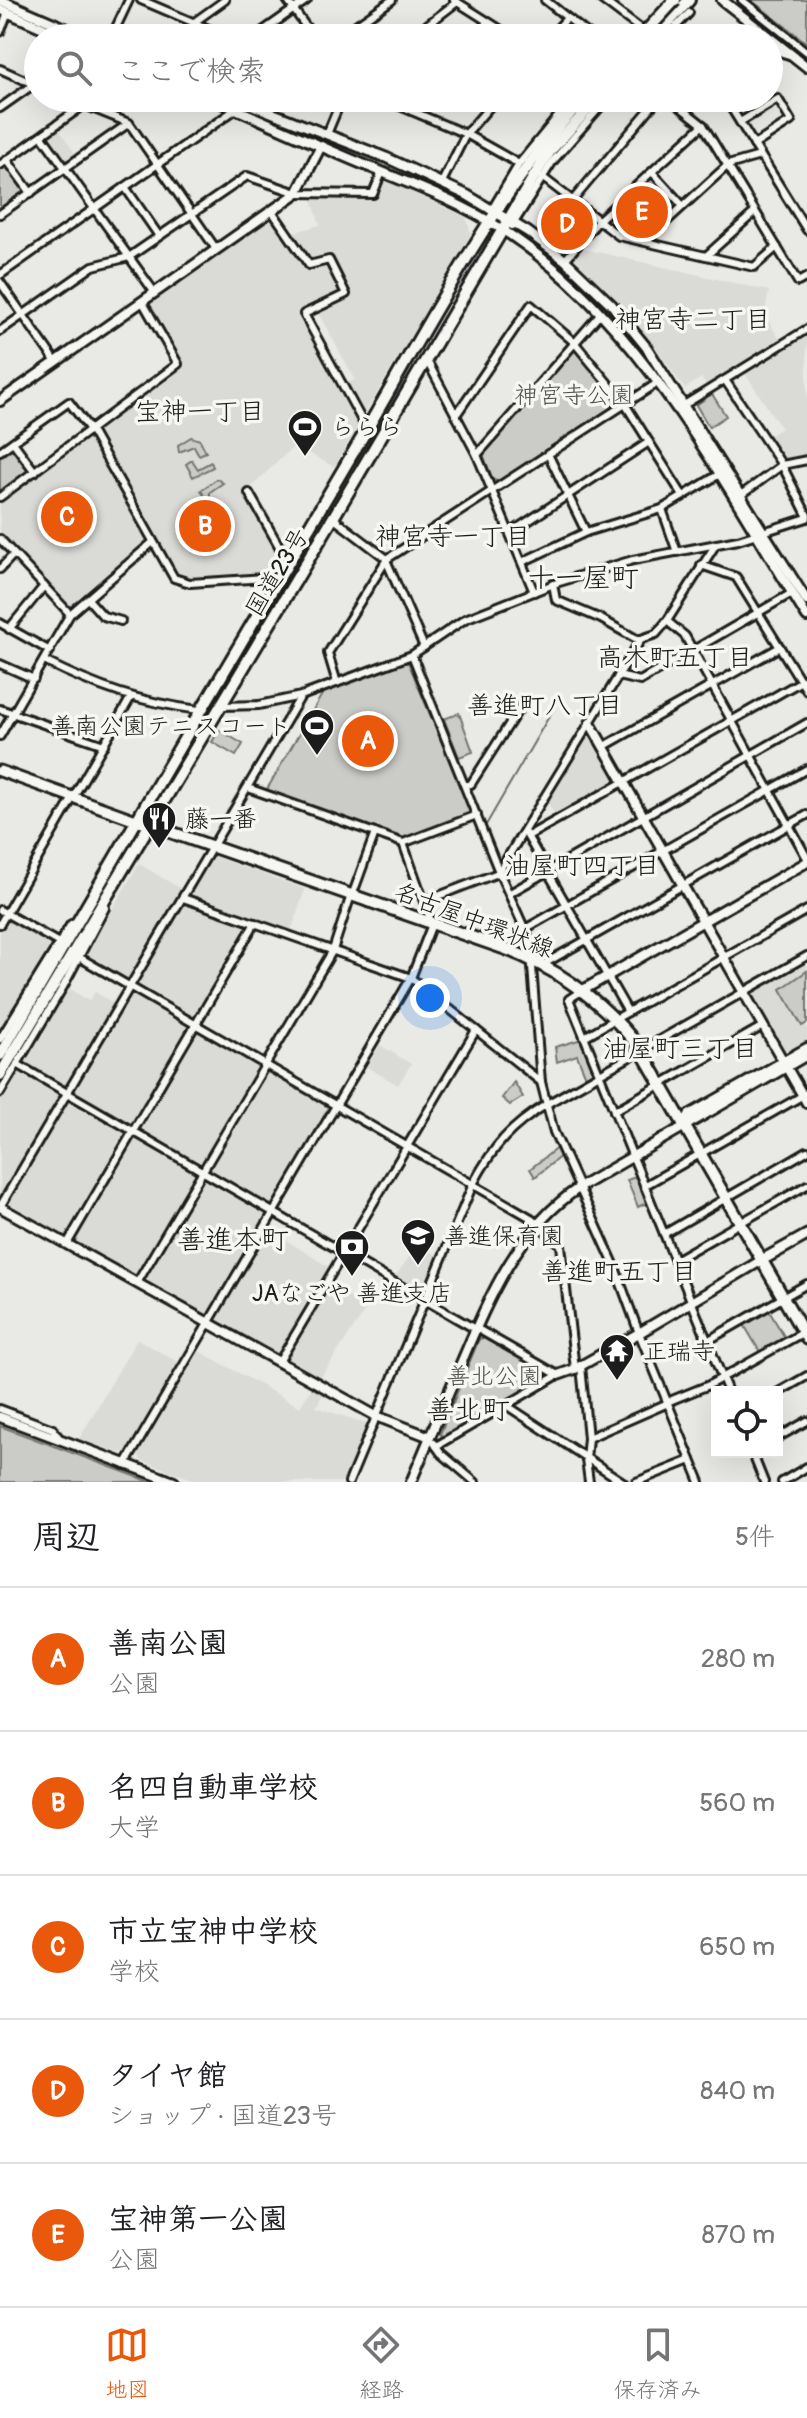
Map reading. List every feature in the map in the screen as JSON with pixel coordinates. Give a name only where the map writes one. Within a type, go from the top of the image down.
[{"type":"main road","points":[[653,24],[675,0]]},
{"type":"main road","points":[[666,24],[689,0]]},
{"type":"main road","name":"国道23号","points":[[0,1075],[136,820],[490,223],[494,210],[543,144],[572,112]]},
{"type":"main road","name":"国道23号","points":[[0,1055],[109,893],[575,112]]},
{"type":"main road","points":[[0,771],[136,820]]},
{"type":"main road","name":"名古屋中環状線","points":[[136,820],[531,959],[583,990],[615,1019],[641,1050],[806,1334]]},
{"type":"main road","points":[[762,1260],[807,1235]]},
{"type":"street","points":[[0,0],[40,24]]},
{"type":"street","points":[[118,24],[129,0]]},
{"type":"street","points":[[141,0],[193,23],[225,0]]},
{"type":"street","points":[[287,0],[304,24]]},
{"type":"street","points":[[274,24],[307,0]]},
{"type":"street","points":[[357,24],[392,0]]},
{"type":"street","points":[[545,0],[575,24]]},
{"type":"street","points":[[602,0],[634,24]]},
{"type":"street","points":[[722,0],[752,24]]},
{"type":"street","points":[[742,0],[772,24]]},
{"type":"street","points":[[427,24],[456,1],[491,24]]},
{"type":"street","points":[[0,32],[9,7]]},
{"type":"street","points":[[9,7],[52,24]]},
{"type":"street","points":[[678,24],[689,13]]},
{"type":"street","points":[[562,24],[567,18]]},
{"type":"street","points":[[783,33],[807,52]]},
{"type":"street","points":[[783,48],[807,67]]},
{"type":"street","points":[[783,53],[793,56]]},
{"type":"street","points":[[0,69],[24,80]]},
{"type":"street","points":[[0,108],[24,93]]},
{"type":"street","points":[[754,145],[791,121],[783,107]]},
{"type":"street","points":[[0,165],[73,112]]},
{"type":"street","points":[[106,112],[129,123],[216,249]]},
{"type":"street","points":[[0,275],[232,112]]},
{"type":"street","points":[[243,112],[431,192],[490,223],[510,225],[565,260],[631,326],[741,495],[760,534]]},
{"type":"street","points":[[277,112],[442,182],[494,210],[573,285],[659,382],[718,475],[807,601]]},
{"type":"street","points":[[327,134],[336,112]]},
{"type":"street","points":[[414,112],[466,134],[519,164]]},
{"type":"street","points":[[442,182],[466,134],[485,112]]},
{"type":"street","points":[[494,210],[519,164],[571,112]]},
{"type":"street","points":[[510,225],[542,177],[595,112]]},
{"type":"street","points":[[573,200],[647,112]]},
{"type":"street","points":[[687,112],[703,125],[798,282],[807,277]]},
{"type":"street","points":[[734,112],[807,230]]},
{"type":"street","points":[[740,122],[757,112]]},
{"type":"street","points":[[0,214],[129,123]]},
{"type":"street","points":[[565,260],[599,220],[703,125]]},
{"type":"street","points":[[42,136],[155,293]]},
{"type":"street","points":[[0,401],[297,193],[321,146]]},
{"type":"street","points":[[645,241],[728,165],[760,156]]},
{"type":"street","points":[[7,160],[31,193]]},
{"type":"street","points":[[0,331],[93,266],[129,257],[247,176],[297,193],[373,194],[382,172]]},
{"type":"street","points":[[652,172],[683,206]]},
{"type":"street","points":[[542,177],[619,236],[754,267],[777,247]]},
{"type":"street","points":[[125,187],[159,236]]},
{"type":"street","points":[[272,211],[309,265],[329,260],[346,294],[304,314],[367,430]]},
{"type":"street","points":[[706,256],[755,212]]},
{"type":"street","points":[[0,282],[56,362]]},
{"type":"street","points":[[0,497],[178,364],[142,301]]},
{"type":"street","points":[[456,415],[531,305],[574,342],[625,404],[683,496]]},
{"type":"street","points":[[477,455],[600,314]]},
{"type":"street","points":[[684,405],[807,329]]},
{"type":"street","points":[[426,359],[477,455],[534,592]]},
{"type":"street","points":[[219,706],[259,705],[301,696],[412,655],[465,619],[553,584],[633,560],[760,534],[807,516],[782,465],[725,380]]},
{"type":"street","points":[[337,683],[328,653],[386,559],[659,382]]},
{"type":"street","points":[[0,451],[69,402],[91,431],[174,578],[190,583],[279,577]]},
{"type":"street","points":[[13,442],[35,472]]},
{"type":"street","points":[[510,533],[649,442]]},
{"type":"street","points":[[548,454],[586,532]]},
{"type":"street","points":[[741,495],[782,465],[807,460]]},
{"type":"street","points":[[522,562],[586,532],[662,509],[718,475]]},
{"type":"street","points":[[249,493],[288,562]]},
{"type":"street","points":[[662,509],[677,552]]},
{"type":"street","points":[[333,518],[386,559],[424,647]]},
{"type":"street","points":[[0,539],[70,614]]},
{"type":"street","points":[[0,736],[70,614],[153,542]]},
{"type":"street","points":[[425,901],[499,872],[526,834],[640,641],[656,634],[667,621],[716,544]]},
{"type":"street","points":[[0,569],[14,554]]},
{"type":"street","points":[[701,565],[736,577],[804,679],[807,691]]},
{"type":"street","points":[[553,584],[556,600],[601,619],[640,641]]},
{"type":"street","points":[[9,629],[44,586]]},
{"type":"street","points":[[618,676],[640,681],[799,589]]},
{"type":"street","points":[[799,589],[807,617]]},
{"type":"street","points":[[88,599],[103,616],[121,621]]},
{"type":"street","points":[[667,621],[685,636],[694,651],[807,860],[569,999],[725,1386]]},
{"type":"street","points":[[0,623],[50,651]]},
{"type":"street","points":[[603,747],[780,647]]},
{"type":"street","points":[[412,655],[530,941],[541,1082],[554,1132],[613,1262],[700,1482]]},
{"type":"street","points":[[44,661],[91,685],[131,697],[199,710]]},
{"type":"street","points":[[0,664],[34,679]]},
{"type":"street","points":[[526,834],[804,679]]},
{"type":"street","points":[[301,696],[0,1207],[376,1416],[430,1437],[441,1453],[475,1482]]},
{"type":"street","points":[[0,924],[3,912],[131,697]]},
{"type":"street","points":[[465,786],[471,784],[524,701]]},
{"type":"street","points":[[0,709],[104,745]]},
{"type":"street","points":[[590,723],[805,1097],[644,1186]]},
{"type":"street","points":[[510,893],[807,723]]},
{"type":"street","points":[[525,929],[807,769]]},
{"type":"street","points":[[248,788],[403,843],[477,815]]},
{"type":"street","points":[[542,965],[807,815]]},
{"type":"street","points":[[137,1283],[333,950],[375,833]]},
{"type":"street","points":[[526,834],[628,1012]]},
{"type":"street","points":[[125,1465],[411,978],[432,924],[403,843]]},
{"type":"street","points":[[0,1039],[84,902],[99,885]]},
{"type":"street","points":[[0,1093],[102,917],[109,893]]},
{"type":"street","points":[[183,898],[411,978],[541,1082]]},
{"type":"street","points":[[584,1037],[807,910]]},
{"type":"street","points":[[3,912],[59,943]]},
{"type":"street","points":[[67,1244],[255,923]]},
{"type":"street","points":[[77,956],[473,1184],[537,1224],[561,1245],[588,1438],[586,1459],[589,1482]]},
{"type":"street","points":[[349,1482],[473,1184],[503,1136],[547,1104],[807,956]]},
{"type":"street","points":[[614,1111],[763,1026]]},
{"type":"street","points":[[279,1362],[476,1030]]},
{"type":"street","points":[[785,1064],[807,1048]]},
{"type":"street","points":[[411,1482],[497,1282],[537,1224],[560,1201],[580,1187],[686,1124],[689,1115],[807,1055]]},
{"type":"street","points":[[17,1064],[558,1375]]},
{"type":"street","points":[[664,1234],[807,1151]]},
{"type":"street","points":[[675,1260],[807,1185]]},
{"type":"street","points":[[436,1446],[558,1375],[639,1333],[762,1260]]},
{"type":"street","points":[[707,1341],[807,1284]]},
{"type":"street","points":[[588,1438],[722,1378],[806,1334]]},
{"type":"street","points":[[783,1390],[807,1376]]},
{"type":"street","points":[[506,1405],[623,1482]]},
{"type":"street","points":[[0,1409],[53,1429],[59,1438]]},
{"type":"street","points":[[0,1417],[174,1482]]},
{"type":"street","points":[[783,1435],[807,1421]]},
{"type":"street","points":[[754,1458],[764,1482]]},
{"type":"street","points":[[636,1482],[691,1460]]},
{"type":"street","points":[[782,1482],[807,1467]]},
{"type":"shaded area","points":[[58,128],[77,156],[68,162],[48,139],[49,134]]},
{"type":"shaded area","points":[[383,179],[466,217],[471,234],[362,418],[345,385],[355,379],[317,311],[348,294],[331,258],[310,263],[292,233],[320,225],[311,197],[374,198]]},
{"type":"shaded area","points":[[274,214],[308,267],[328,262],[344,293],[302,314],[360,422],[334,467],[295,445],[244,494],[280,558],[271,573],[193,580],[176,577],[97,434],[183,365],[149,303]]},
{"type":"shaded area","points":[[580,248],[769,291],[764,315],[781,341],[708,387],[701,378],[685,389],[630,313],[574,258]]},
{"type":"shaded area","points":[[807,334],[807,454],[782,459],[767,437],[781,428],[745,373]]},
{"type":"shaded area","points":[[88,438],[147,540],[69,606],[0,532],[0,503]]},
{"type":"shaded area","points":[[588,733],[615,781],[556,816],[546,800]]},
{"type":"shaded area","points":[[212,856],[305,889],[291,931],[191,896]]},
{"type":"shaded area","points":[[139,864],[183,890],[128,980],[86,956],[86,953]]},
{"type":"shaded area","points":[[187,902],[250,926],[193,1018],[137,983]]},
{"type":"shaded area","points":[[9,920],[50,944],[50,947],[0,1032],[0,932]]},
{"type":"shaded area","points":[[807,959],[807,1043],[785,1054],[751,991]]},
{"type":"shaded area","points":[[67,987],[89,1001],[95,992],[116,1005],[65,1087],[23,1060]]},
{"type":"shaded area","points":[[132,992],[190,1027],[134,1124],[130,1124],[74,1090]]},
{"type":"shaded area","points":[[197,1030],[260,1067],[203,1164],[140,1131]]},
{"type":"shaded area","points":[[380,1045],[411,1064],[398,1085],[367,1067]]},
{"type":"shaded area","points":[[21,1070],[61,1093],[61,1096],[0,1198],[0,1100],[16,1072]]},
{"type":"shaded area","points":[[270,1071],[329,1107],[268,1205],[209,1168],[265,1072]]},
{"type":"shaded area","points":[[71,1099],[128,1134],[65,1236],[7,1202]]},
{"type":"shaded area","points":[[134,1138],[197,1174],[135,1275],[73,1241]]},
{"type":"shaded area","points":[[205,1177],[266,1214],[208,1312],[204,1313],[144,1278]]},
{"type":"shaded area","points":[[270,1230],[330,1268],[277,1354],[219,1322],[218,1318]]},
{"type":"shaded area","name":"善進保育園","points":[[418,1245],[439,1256],[422,1293],[394,1278]]},
{"type":"shaded area","points":[[329,1285],[367,1308],[320,1378],[286,1357]]},
{"type":"shaded area","points":[[137,1339],[178,1362],[126,1451],[120,1453],[79,1439]]},
{"type":"shaded area","points":[[199,1351],[300,1407],[313,1386],[324,1392],[316,1407],[367,1424],[343,1482],[200,1482],[141,1460],[138,1453]]},
{"type":"green space","points":[[751,0],[807,0],[807,43]]},
{"type":"green space","points":[[293,124],[415,173],[471,203],[469,208],[315,138]]},
{"type":"green space","points":[[9,166],[26,190],[0,211],[0,169]]},
{"type":"green space","points":[[651,177],[678,206],[643,237],[619,232],[606,218]]},
{"type":"green space","points":[[527,236],[590,288],[633,334],[667,383],[728,485],[655,372],[572,278],[525,240]]},
{"type":"green space","name":"神宮寺公園","points":[[576,348],[618,403],[498,481],[493,480],[483,454]]},
{"type":"green space","points":[[712,394],[726,416],[709,427],[696,405]]},
{"type":"green space","points":[[191,437],[200,440],[206,452],[199,455],[194,446],[179,452],[178,445]]},
{"type":"green space","points":[[13,446],[30,473],[0,494],[0,455]]},
{"type":"green space","points":[[192,460],[198,469],[211,462],[213,467],[193,477],[186,464]]},
{"type":"green space","points":[[217,479],[223,483],[210,492],[217,505],[211,509],[201,490]]},
{"type":"green space","points":[[407,662],[470,810],[469,814],[403,838],[266,791],[324,691]]},
{"type":"green space","points":[[459,713],[473,752],[459,757],[444,719]]},
{"type":"green space","points":[[219,730],[243,744],[236,756],[212,742]]},
{"type":"green space","points":[[807,971],[807,1023],[802,1026],[781,989]]},
{"type":"green space","points":[[582,1039],[595,1070],[586,1077],[577,1055],[557,1062],[555,1047]]},
{"type":"green space","points":[[514,1082],[523,1097],[510,1105],[502,1098]]},
{"type":"green space","points":[[558,1147],[562,1155],[535,1177],[530,1169]]},
{"type":"green space","points":[[638,1176],[648,1202],[638,1207],[627,1180]]},
{"type":"green space","points":[[768,1309],[785,1338],[760,1352],[743,1323]]},
{"type":"green space","name":"善北公園","points":[[483,1338],[545,1373],[545,1379],[444,1437],[440,1434],[479,1339]]},
{"type":"green space","points":[[0,1426],[151,1482],[0,1482]]},
{"type":"waterway","points":[[91,112],[117,123]]},
{"type":"waterway","points":[[486,825],[555,706]]},
{"type":"place","name":"宝神第一公園","points":[[642,212]]},
{"type":"place","name":"タイヤ館","points":[[567,224]]},
{"type":"place","name":"ららら","points":[[305,458]]},
{"type":"place","name":"市立宝神中学校","points":[[67,517]]},
{"type":"place","name":"名四自動車学校","points":[[205,526]]},
{"type":"place","name":"善南公園","points":[[368,741]]},
{"type":"place","name":"善南公園テニスコート","points":[[317,757]]},
{"type":"place","name":"藤一番","points":[[159,850]]},
{"type":"place","name":"善進保育園","points":[[418,1267]]},
{"type":"place","name":"JAなごや 善進支店","points":[[352,1278]]},
{"type":"place","name":"正瑞寺","points":[[617,1382]]},
{"type":"district","name":"神宮寺二丁目","points":[[693,319]]},
{"type":"district","name":"宝神一丁目","points":[[200,411]]},
{"type":"district","name":"神宮寺一丁目","points":[[453,536]]},
{"type":"district","name":"十一屋町","points":[[583,577]]},
{"type":"district","name":"高木町五丁目","points":[[675,657]]},
{"type":"district","name":"善進町八丁目","points":[[545,705]]},
{"type":"district","name":"油屋町四丁目","points":[[582,865]]},
{"type":"district","name":"油屋町三丁目","points":[[680,1048]]},
{"type":"district","name":"善進本町","points":[[233,1239]]},
{"type":"district","name":"善進町五丁目","points":[[619,1271]]},
{"type":"district","name":"善北町","points":[[468,1409]]}]
